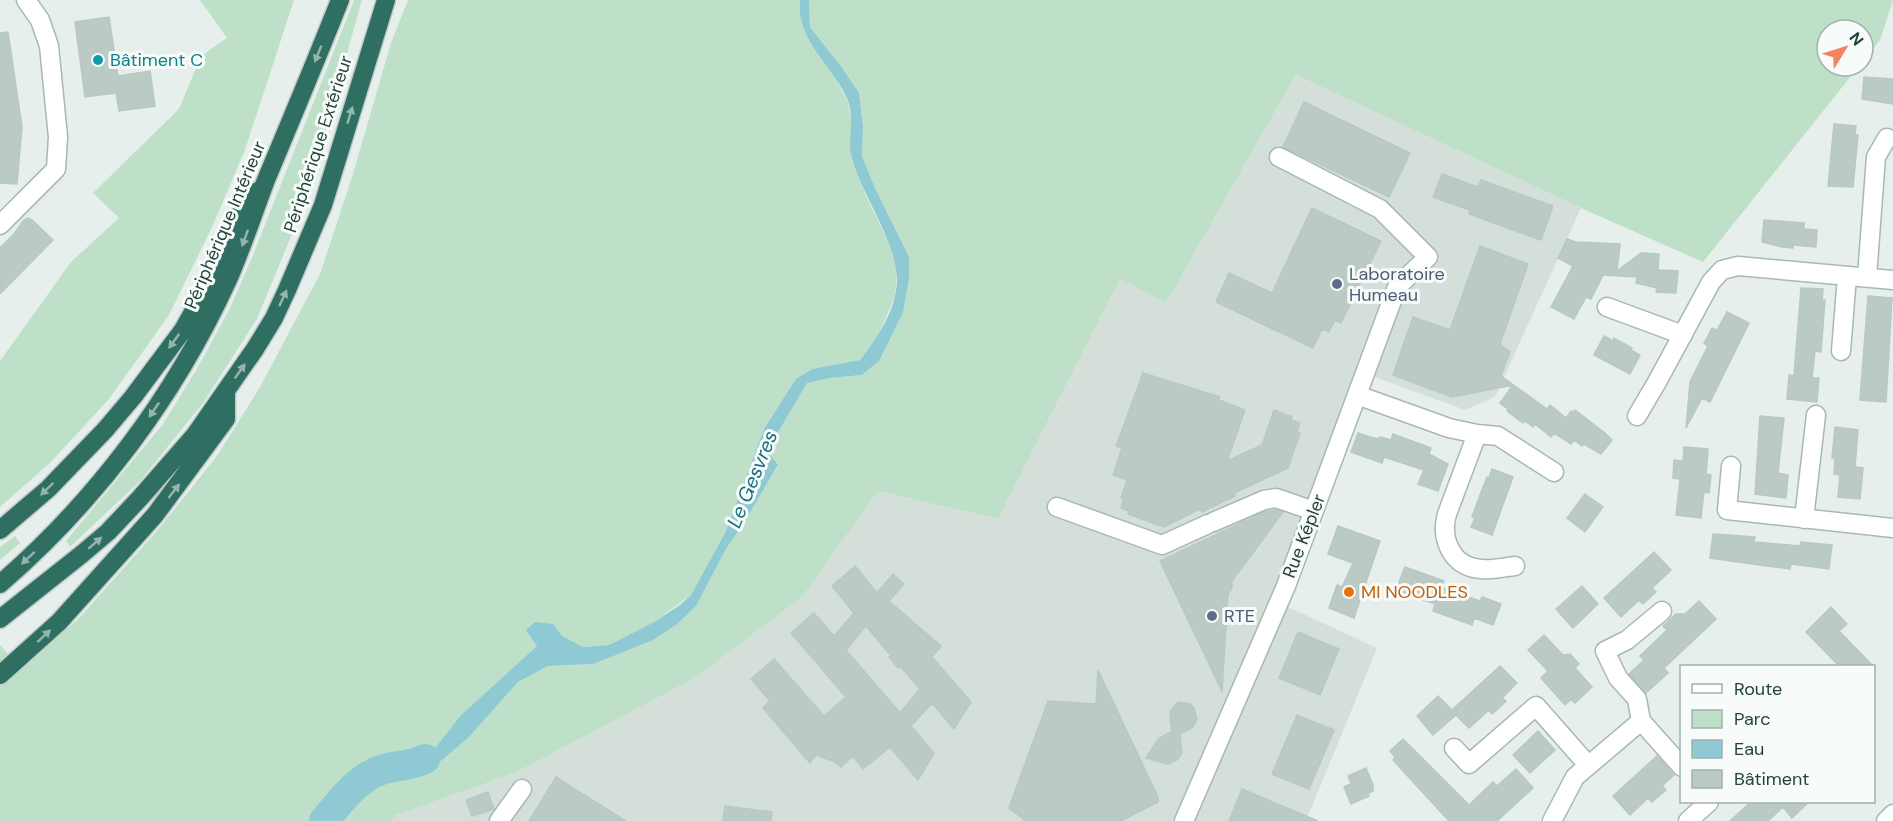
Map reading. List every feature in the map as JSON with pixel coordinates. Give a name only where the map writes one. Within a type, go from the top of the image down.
[{"type":"highway","name":"Périphérique Intérieur","points":[[0,584],[37,550],[82,503],[127,449],[196,342],[227,282],[340,0]]},
{"type":"highway","name":"Périphérique Extérieur","points":[[0,619],[108,532],[168,468],[226,393],[274,318],[323,205],[386,0]]},
{"type":"highway","points":[[0,530],[48,489],[105,430],[133,397],[183,330],[205,291],[242,210],[265,183]]},
{"type":"highway","points":[[0,675],[59,622],[155,515],[226,419],[226,393]]},
{"type":"street","points":[[0,225],[56,169],[58,136],[49,46],[40,20],[26,0]]},
{"type":"street","points":[[1867,278],[1876,157],[1887,138]]},
{"type":"street","name":"Rue Képler","points":[[1184,821],[1286,586],[1397,287],[1428,257],[1380,209],[1279,157]]},
{"type":"street","points":[[1637,416],[1711,282],[1716,274],[1729,267],[1893,280]]},
{"type":"street","points":[[1841,351],[1847,276]]},
{"type":"street","points":[[1607,307],[1683,334]]},
{"type":"street","points":[[1357,395],[1449,428],[1498,436],[1554,472]]},
{"type":"street","points":[[1804,519],[1816,415]]},
{"type":"street","points":[[1477,434],[1447,514],[1444,536],[1449,550],[1468,567],[1481,570],[1515,566]]},
{"type":"street","points":[[1731,466],[1727,510],[1893,528]]},
{"type":"street","points":[[1057,507],[1162,545],[1264,500],[1276,498],[1314,511]]},
{"type":"street","points":[[1662,611],[1627,640],[1605,651],[1618,678],[1637,699],[1641,721],[1680,765]]},
{"type":"street","points":[[1454,748],[1469,764],[1536,706],[1587,764]]},
{"type":"street","points":[[1552,821],[1575,777],[1587,764],[1641,721]]},
{"type":"street","points":[[499,821],[522,789]]},
{"type":"street","points":[[1688,821],[1707,803]]},
{"type":"street","points":[[1886,821],[1893,814]]},
{"type":"shaded area","points":[[1296,75],[1581,208],[1495,397],[1465,410],[1375,377],[1288,607],[1377,648],[1306,821],[391,821],[396,815],[515,773],[695,678],[803,596],[878,491],[998,519],[1120,279],[1166,303]]},
{"type":"green space","points":[[200,0],[294,0],[245,150],[213,225],[169,315],[109,399],[51,462],[0,507],[0,361],[71,262],[119,218],[93,193],[179,109],[201,56],[227,38]]},
{"type":"green space","points":[[354,0],[362,0],[321,146],[297,222],[257,319],[203,403],[140,481],[70,547],[66,541],[163,424],[230,308]]},
{"type":"green space","points":[[408,0],[800,0],[799,8],[848,102],[852,125],[851,157],[867,198],[889,243],[897,270],[895,296],[877,338],[860,360],[812,369],[764,429],[726,531],[691,595],[654,622],[609,645],[583,647],[561,636],[553,624],[537,646],[461,715],[431,753],[350,781],[318,821],[0,821],[0,645],[22,669],[79,618],[156,532],[217,456],[260,387],[320,274],[353,174],[391,43]]},
{"type":"green space","points":[[809,0],[1893,0],[1880,40],[1875,46],[1875,18],[1815,18],[1815,78],[1849,78],[1703,262],[1581,208],[1296,75],[1166,303],[1120,279],[998,519],[878,491],[803,596],[695,678],[515,773],[396,815],[391,821],[340,821],[357,795],[400,777],[435,766],[468,738],[518,682],[548,666],[593,664],[696,606],[727,547],[778,466],[767,451],[807,383],[862,375],[879,361],[909,257],[862,156],[863,127],[859,93],[810,27]]},
{"type":"green space","points":[[15,536],[20,543],[0,560],[0,547]]},
{"type":"water","points":[[800,0],[809,0],[810,27],[859,93],[863,127],[862,156],[909,257],[909,278],[903,312],[879,361],[862,375],[807,383],[767,451],[778,465],[727,547],[696,606],[677,624],[653,640],[593,664],[548,666],[518,682],[468,738],[435,766],[400,777],[358,795],[340,821],[318,821],[350,781],[431,753],[461,715],[537,646],[526,630],[535,622],[553,624],[562,636],[583,647],[609,645],[654,622],[680,605],[691,595],[726,531],[764,429],[796,379],[812,369],[860,360],[881,329],[896,293],[897,281],[893,255],[852,159],[851,115],[848,101],[804,29],[800,15]]},
{"type":"building","name":"Bâtiment C","points":[[109,17],[118,76],[150,71],[155,106],[119,111],[116,93],[85,97],[75,22]]},
{"type":"building","points":[[8,32],[22,127],[17,184],[0,183],[0,33]]},
{"type":"building","points":[[1864,78],[1893,79],[1893,104],[1862,99]]},
{"type":"building","points":[[1304,102],[1410,153],[1389,197],[1283,147]]},
{"type":"building","points":[[1834,124],[1856,126],[1855,135],[1858,135],[1853,187],[1828,186]]},
{"type":"building","points":[[1442,174],[1478,187],[1481,180],[1553,206],[1541,240],[1469,214],[1470,210],[1433,197]]},
{"type":"building","points":[[1312,208],[1381,241],[1341,323],[1335,320],[1329,332],[1322,329],[1313,348],[1216,302],[1229,273],[1272,293]]},
{"type":"building","points":[[27,218],[53,240],[0,294],[0,248]]},
{"type":"building","points":[[1764,220],[1804,223],[1804,229],[1817,230],[1816,247],[1793,245],[1793,248],[1782,247],[1762,242]]},
{"type":"building","points":[[1567,239],[1576,242],[1620,244],[1617,271],[1641,253],[1659,254],[1658,270],[1678,271],[1676,293],[1656,292],[1657,288],[1636,283],[1637,277],[1603,275],[1591,299],[1586,297],[1574,319],[1551,307],[1573,266],[1558,258]]},
{"type":"building","points":[[1480,246],[1528,264],[1500,344],[1510,352],[1501,376],[1547,409],[1550,405],[1566,418],[1571,411],[1572,413],[1575,410],[1605,433],[1612,440],[1601,454],[1574,440],[1571,444],[1554,433],[1551,437],[1535,424],[1533,427],[1525,421],[1523,423],[1507,411],[1508,409],[1500,403],[1513,385],[1452,397],[1393,375],[1413,317],[1450,330]]},
{"type":"building","points":[[1801,288],[1823,289],[1822,300],[1825,300],[1821,352],[1815,351],[1812,378],[1819,378],[1817,402],[1787,399],[1789,375],[1794,376]]},
{"type":"building","points":[[1868,296],[1892,298],[1886,402],[1860,400]]},
{"type":"building","points":[[1727,312],[1749,323],[1710,402],[1702,398],[1686,428],[1690,382],[1708,346],[1704,343],[1712,328],[1717,330]]},
{"type":"building","points":[[1604,336],[1613,341],[1614,338],[1640,355],[1630,374],[1594,355]]},
{"type":"building","points":[[1143,373],[1220,397],[1219,400],[1245,410],[1227,461],[1262,445],[1274,410],[1292,417],[1291,420],[1300,423],[1297,432],[1300,433],[1288,468],[1234,493],[1235,496],[1202,512],[1200,509],[1164,527],[1128,514],[1129,511],[1121,508],[1124,499],[1121,498],[1127,480],[1113,475],[1122,448],[1116,446]]},
{"type":"building","points":[[1760,416],[1784,418],[1778,473],[1788,475],[1786,498],[1755,494]]},
{"type":"building","points":[[1835,427],[1858,430],[1855,467],[1863,468],[1860,499],[1838,497],[1840,475],[1834,474],[1835,458],[1832,458]]},
{"type":"building","points":[[1358,433],[1391,440],[1393,434],[1431,448],[1429,454],[1448,464],[1438,491],[1418,484],[1424,470],[1384,457],[1382,463],[1351,452]]},
{"type":"building","points":[[1684,447],[1708,449],[1706,474],[1711,475],[1709,493],[1704,492],[1701,518],[1676,515],[1680,479],[1673,478],[1674,460],[1683,461]]},
{"type":"building","points":[[1492,469],[1513,477],[1492,535],[1471,527],[1475,518],[1472,517]]},
{"type":"building","points":[[1585,494],[1603,507],[1585,532],[1567,518]]},
{"type":"building","points":[[1275,510],[1283,512],[1232,581],[1232,588],[1228,594],[1222,691],[1160,561],[1264,512]]},
{"type":"building","points":[[1338,526],[1380,541],[1354,618],[1329,608],[1337,585],[1342,587],[1353,563],[1328,554]]},
{"type":"building","points":[[1713,534],[1755,537],[1754,542],[1800,546],[1801,542],[1832,545],[1829,569],[1791,564],[1790,569],[1710,558]]},
{"type":"building","points":[[1654,552],[1671,570],[1652,588],[1656,592],[1643,604],[1639,600],[1621,617],[1604,598]]},
{"type":"building","points":[[855,566],[877,593],[893,574],[904,584],[889,601],[941,646],[932,657],[971,702],[954,729],[932,703],[911,726],[934,753],[918,780],[890,747],[863,769],[853,756],[841,767],[835,762],[816,755],[810,763],[763,708],[770,701],[751,679],[774,659],[824,716],[846,697],[791,633],[814,613],[834,636],[854,613],[832,586]],"holes":[[[866,626],[891,656],[889,657],[898,668],[900,666],[920,689],[900,713],[846,650]]]},
{"type":"building","points":[[1405,567],[1444,581],[1441,587],[1480,601],[1482,597],[1501,604],[1493,625],[1474,618],[1472,625],[1433,611],[1435,604],[1396,590]]},
{"type":"building","points":[[1582,586],[1598,604],[1573,628],[1556,609]]},
{"type":"building","points":[[1699,601],[1716,619],[1664,668],[1668,673],[1646,693],[1629,674],[1644,660],[1640,656],[1667,630],[1663,626],[1676,614],[1685,614]]},
{"type":"building","points":[[1831,607],[1847,624],[1839,631],[1872,665],[1838,665],[1806,632]]},
{"type":"building","points":[[1298,632],[1339,649],[1320,695],[1279,678]]},
{"type":"building","points":[[1544,635],[1563,655],[1570,654],[1579,664],[1575,668],[1592,687],[1575,703],[1571,699],[1565,705],[1541,678],[1548,671],[1528,650]]},
{"type":"building","points":[[1500,666],[1517,683],[1502,698],[1506,701],[1500,707],[1492,714],[1489,710],[1469,728],[1456,715],[1433,735],[1417,716],[1438,696],[1452,710]]},
{"type":"building","points":[[1098,670],[1158,797],[1158,802],[1121,821],[1026,821],[1009,808],[1048,701],[1096,704]]},
{"type":"building","points":[[1178,702],[1190,704],[1194,708],[1197,719],[1193,727],[1180,734],[1182,752],[1180,756],[1168,764],[1146,758],[1158,739],[1172,731],[1171,710]]},
{"type":"building","points":[[1297,715],[1334,730],[1309,789],[1272,774]]},
{"type":"building","points":[[1538,731],[1555,750],[1530,773],[1513,755]]},
{"type":"building","points":[[1403,739],[1469,805],[1493,782],[1497,786],[1516,769],[1533,788],[1497,821],[1449,821],[1393,760],[1395,757],[1390,751]]},
{"type":"building","points":[[1657,756],[1674,775],[1662,786],[1666,790],[1652,802],[1648,798],[1630,815],[1613,796]]},
{"type":"building","points":[[1366,768],[1373,791],[1368,793],[1369,796],[1351,804],[1344,787],[1351,784],[1348,776]]},
{"type":"building","points":[[556,777],[576,790],[626,821],[529,821]]},
{"type":"building","points":[[1242,789],[1318,821],[1229,821]]},
{"type":"building","points":[[488,792],[494,809],[472,816],[466,800]]},
{"type":"building","points":[[1750,803],[1808,803],[1792,818],[1783,807],[1768,821],[1730,821]]},
{"type":"building","points":[[725,806],[772,812],[771,821],[723,821]]},
{"type":"waterway","name":"Le Gesvres","points":[[324,821],[350,790],[374,773],[425,759]]},
{"type":"place","name":"Bâtiment C","points":[[98,60]]},
{"type":"place","name":"Laboratoire Humeau","points":[[1337,284]]},
{"type":"place","name":"MI NOODLES","points":[[1349,592]]},
{"type":"place","name":"RTE","points":[[1212,616]]}]
